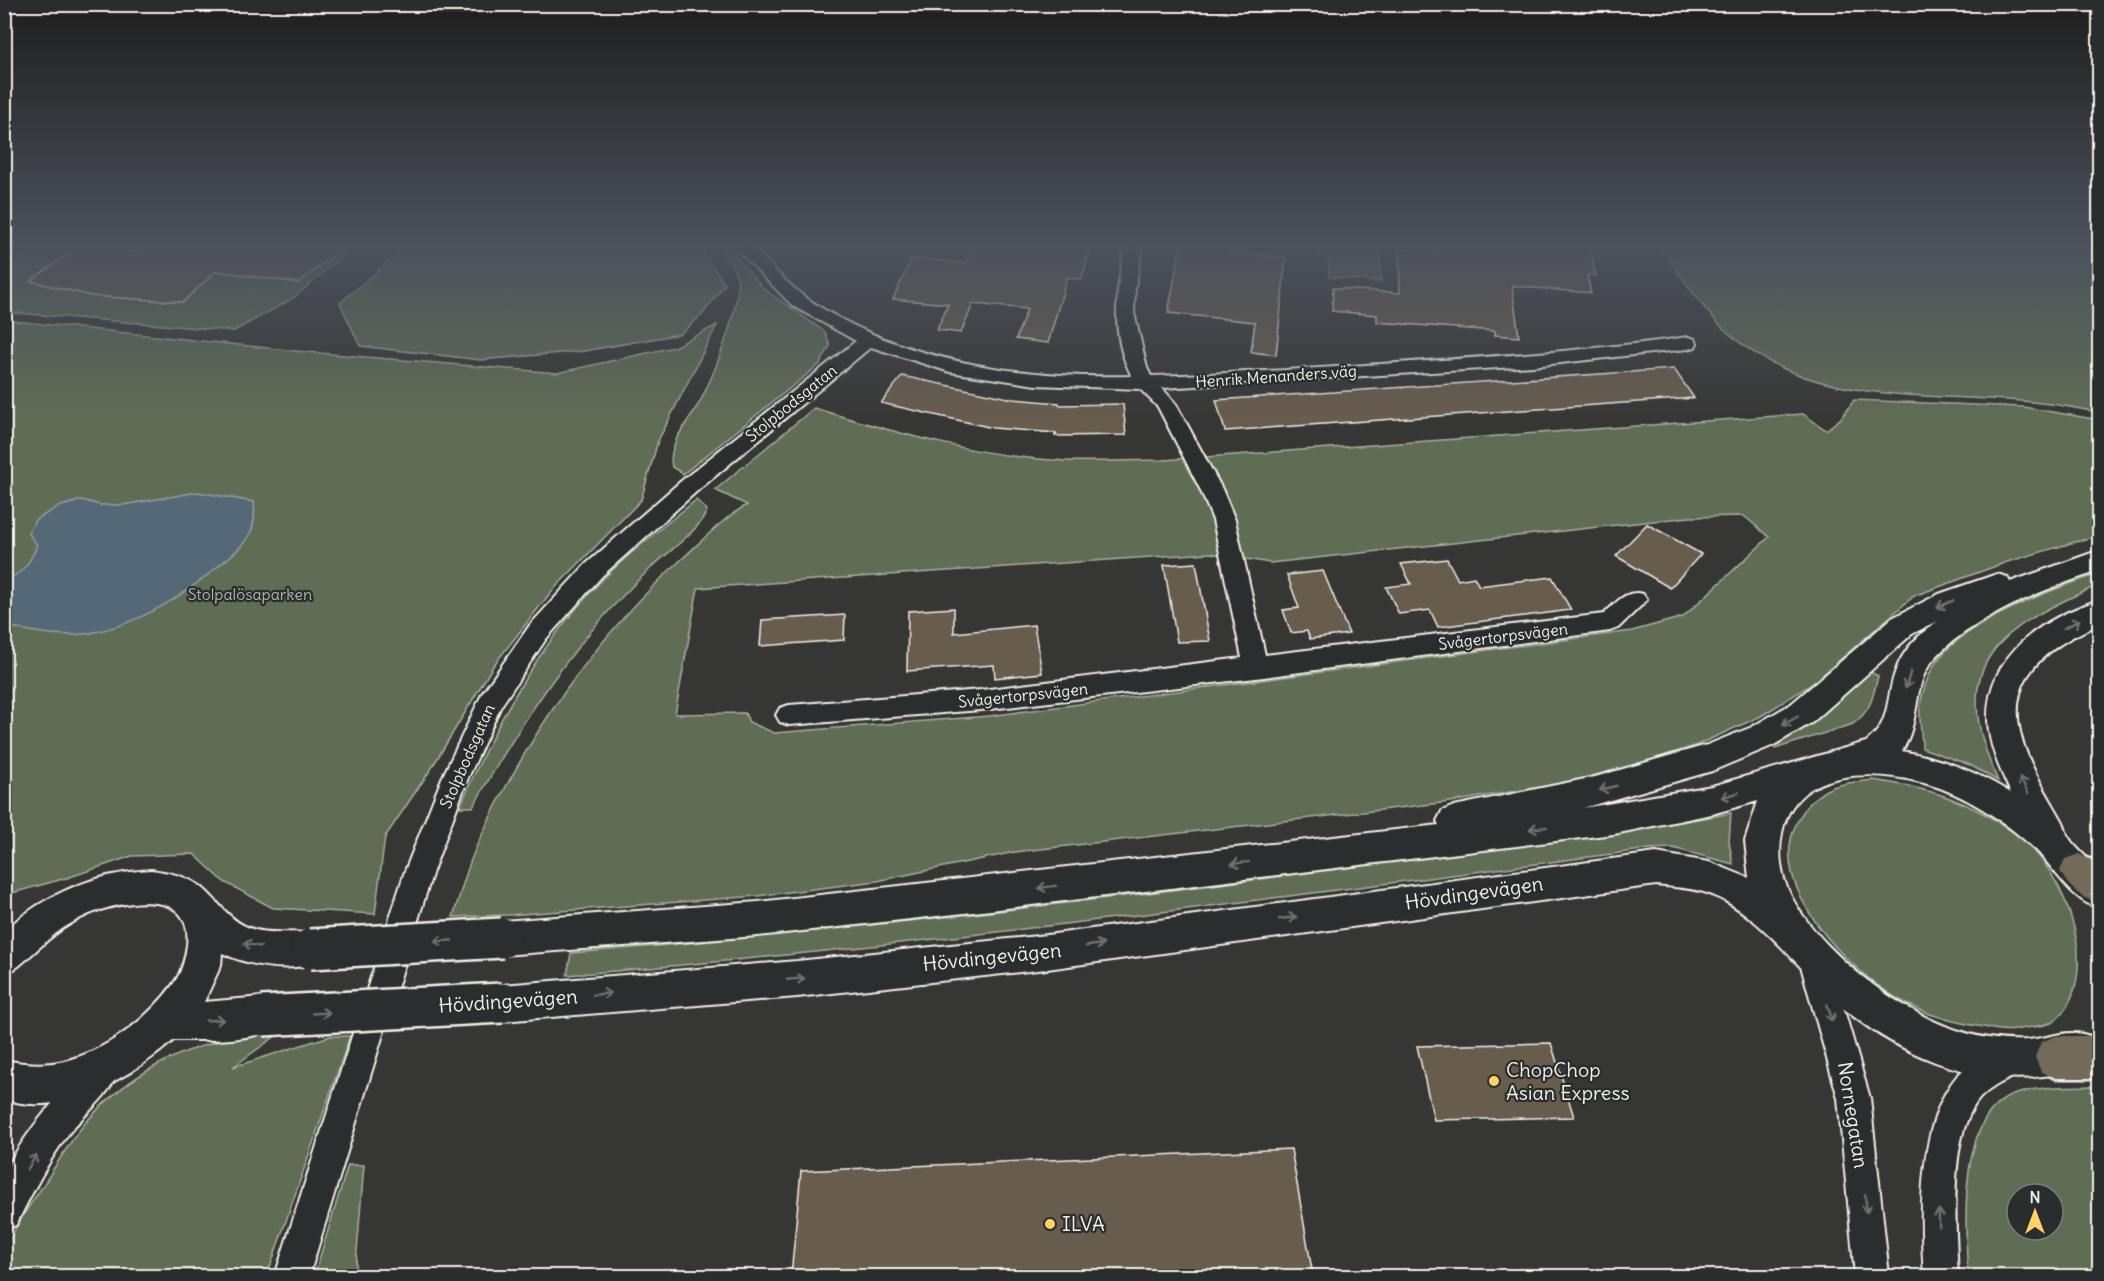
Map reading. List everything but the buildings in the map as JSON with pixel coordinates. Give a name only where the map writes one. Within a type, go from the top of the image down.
[{"type":"highway","points":[[2056,1057],[2100,1057]]},
{"type":"street","name":"Henrik Menanders väg","points":[[809,305],[868,340],[944,363],[1025,378],[1147,384],[1621,354],[1688,343]]},
{"type":"street","points":[[1125,305],[1125,313],[1137,368],[1147,384],[1166,404],[1211,489],[1224,520],[1256,668]]},
{"type":"street","name":"Stolpbodsgatan","points":[[292,1276],[419,871],[454,778],[491,701],[538,632],[594,570],[688,487],[868,340]]},
{"type":"street","points":[[1300,856],[1596,791],[1712,757],[1763,736],[1802,714],[1895,632],[1926,612],[1988,588],[2100,560]]},
{"type":"street","points":[[4,929],[101,892],[134,886],[164,887],[187,897],[201,914],[236,942],[269,949],[310,949],[502,938],[816,913],[1614,819],[1712,800],[1876,753],[1891,741],[1912,667],[1921,651],[1962,620],[2061,571]]},
{"type":"street","name":"Svågertorpsvägen","points":[[789,715],[981,700],[1256,668],[1610,622],[1635,600]]},
{"type":"street","points":[[2085,878],[2017,772],[2007,743],[2003,718],[2004,696],[2012,674],[2028,653],[2070,625],[2100,611]]},
{"type":"street","points":[[1841,763],[1864,761],[1905,766],[1966,785],[2018,815],[2085,878]]},
{"type":"street","points":[[1807,773],[1788,786],[1773,804],[1765,825],[1763,849],[1767,877],[1778,906],[1805,946],[1856,996],[1906,1029],[1942,1045],[1979,1056],[2014,1060],[2056,1057],[2081,1048],[2100,1036]]},
{"type":"street","name":"Hövdingevägen","points":[[167,1021],[502,1003],[797,979],[1047,952],[1656,869],[1684,872],[1717,880],[1749,899],[1805,946]]},
{"type":"street","points":[[4,957],[42,922],[67,906]]},
{"type":"street","points":[[4,1080],[19,1085],[50,1085],[83,1077],[117,1060],[144,1042],[167,1021],[189,992],[203,963],[207,937],[201,914]]},
{"type":"street","name":"Nornegatan","points":[[1805,946],[1844,1056],[1854,1098],[1872,1276]]},
{"type":"street","points":[[4,1213],[52,1129],[80,1093],[117,1060]]},
{"type":"street","points":[[1941,1276],[1939,1182],[1947,1132],[1963,1096],[1985,1072],[2014,1060]]},
{"type":"green space","points":[[5,305],[282,305],[234,331],[5,312]]},
{"type":"green space","points":[[341,305],[710,305],[702,315],[680,334],[584,351],[481,360],[360,346]]},
{"type":"green space","points":[[735,305],[786,305],[825,332],[830,346],[820,364],[683,474],[672,467],[672,451],[679,434],[698,405],[711,378]]},
{"type":"green space","points":[[1702,305],[2099,305],[2099,413],[2052,404],[1903,395],[1855,389],[1808,378],[1764,359],[1716,321]]},
{"type":"green space","name":"Stolpalösaparken","points":[[5,320],[296,351],[557,373],[674,347],[717,325],[658,441],[641,500],[551,592],[493,666],[431,769],[385,837],[375,914],[273,908],[224,882],[194,854],[132,856],[70,877],[5,895]]},
{"type":"green space","points":[[1854,400],[2023,407],[2099,420],[2099,535],[2007,562],[1914,596],[1812,684],[1761,716],[1695,746],[1565,783],[1450,802],[1015,852],[877,881],[757,896],[509,915],[453,917],[471,861],[497,803],[518,764],[566,690],[593,654],[652,588],[714,529],[747,505],[715,490],[814,408],[907,435],[970,449],[1001,455],[1066,461],[1163,460],[1803,414],[1826,430],[1841,418]],"holes":[[[1744,516],[1769,537],[1683,617],[1632,631],[989,716],[774,733],[749,722],[745,713],[675,714],[698,588],[1210,553],[1270,563],[1690,517]]]},
{"type":"green space","points":[[696,500],[707,510],[698,525],[623,595],[598,623],[552,681],[511,743],[473,807],[460,807],[503,716],[538,659],[558,632],[579,605],[613,569]]},
{"type":"green space","points":[[2099,574],[2099,585],[2033,618],[2008,635],[1990,655],[1980,679],[1977,707],[1983,741],[1998,781],[1970,765],[1922,748],[1920,707],[1925,687],[1937,661],[1954,643],[1992,618],[2038,596]]},
{"type":"green space","points":[[1868,671],[1878,676],[1875,691],[1868,709],[1853,724],[1775,749],[1769,742]]},
{"type":"green space","points":[[1873,780],[1912,787],[1965,804],[1999,822],[2035,851],[2051,873],[2064,898],[2073,925],[2078,952],[2077,978],[2070,1002],[2055,1021],[2011,1031],[1950,1020],[1918,1009],[1898,999],[1857,968],[1817,924],[1802,900],[1792,874],[1790,849],[1796,824],[1811,802],[1821,793],[1843,784]]},
{"type":"green space","points":[[1731,813],[1729,842],[1733,864],[1673,848],[1650,849],[974,935],[567,975],[571,953],[927,919],[1105,898],[1564,840]]},
{"type":"green space","points":[[253,1035],[277,1035],[233,1067],[330,1036],[350,1036],[267,1276],[5,1276],[4,1256],[16,1227],[75,1136],[92,1115],[132,1081],[178,1055],[227,1039]]},
{"type":"green space","points":[[2099,1086],[2099,1276],[1968,1276],[1966,1204],[1968,1176],[1973,1149],[1982,1125],[1995,1107],[2013,1095],[2045,1088]]},
{"type":"green space","points":[[348,1165],[364,1165],[355,1276],[314,1276]]},
{"type":"water","points":[[198,492],[254,502],[255,516],[250,534],[243,544],[193,587],[144,616],[109,629],[90,633],[47,634],[5,625],[5,581],[25,567],[34,552],[37,545],[29,534],[35,520],[58,507],[82,500],[100,505],[123,505]]},
{"type":"place","name":"ChopChop Asian Express","points":[[1494,1081]]},
{"type":"place","name":"ILVA","points":[[1050,1224]]}]
